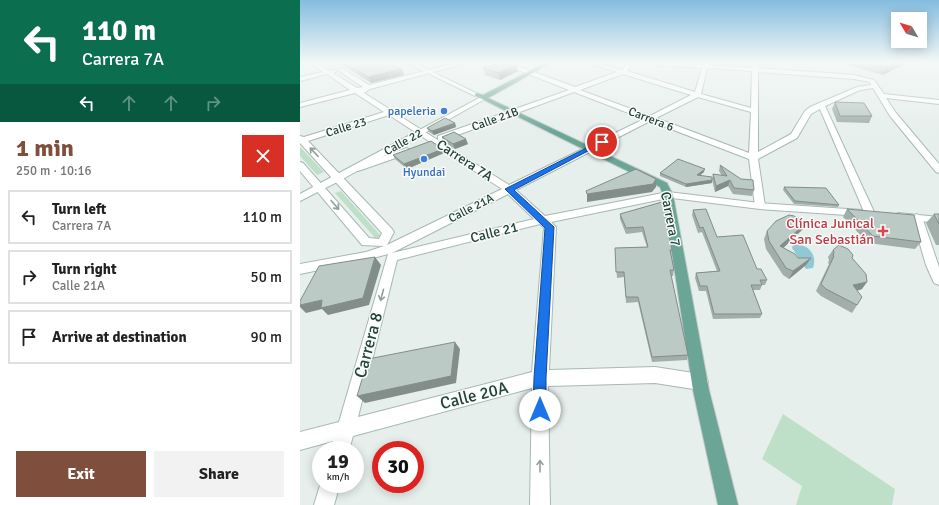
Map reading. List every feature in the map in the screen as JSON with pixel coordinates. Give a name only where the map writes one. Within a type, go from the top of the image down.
[{"type":"main road","name":"Calle 22","points":[[480,96],[498,87]]},
{"type":"main road","name":"Carrera 7","points":[[480,96],[656,179],[664,185],[668,195],[700,382],[716,463],[728,505]]},
{"type":"street","name":"Carrera 7A","points":[[356,87],[362,90]]},
{"type":"street","name":"Carrera 7A","points":[[358,87],[419,130],[431,142],[509,189],[550,227],[540,378],[540,505]]},
{"type":"street","points":[[300,105],[374,87]]},
{"type":"street","name":"Carrera 7","points":[[460,87],[480,96]]},
{"type":"street","name":"Carrera 6","points":[[568,87],[752,158]]},
{"type":"street","name":"Calle 21B","points":[[431,142],[581,87]]},
{"type":"street","points":[[669,87],[756,111]]},
{"type":"street","points":[[696,95],[698,87]]},
{"type":"street","points":[[756,87],[756,111],[752,158],[760,206]]},
{"type":"street","points":[[752,158],[794,136],[808,113],[863,87]]},
{"type":"street","points":[[875,87],[893,114],[939,170]]},
{"type":"street","name":"Calle 21A","points":[[387,250],[696,95]]},
{"type":"street","name":"Calle 22","points":[[300,198],[318,186],[480,96]]},
{"type":"street","points":[[882,96],[939,102]]},
{"type":"street","points":[[822,106],[878,214]]},
{"type":"street","name":"Calle 23","points":[[301,139],[392,112]]},
{"type":"street","name":"Calle 22","points":[[336,176],[355,169],[419,130]]},
{"type":"street","name":"Carrera 8","points":[[301,139],[388,232],[387,250],[342,441]]},
{"type":"street","points":[[355,169],[413,148]]},
{"type":"street","points":[[300,164],[366,242],[387,250]]},
{"type":"street","name":"Calle 22","points":[[300,192],[318,186]]},
{"type":"street","name":"Calle 21","points":[[300,269],[366,256],[387,250],[668,195],[760,206],[878,214],[939,220]]},
{"type":"street","points":[[916,217],[932,265],[939,280]]},
{"type":"street","name":"Calle 20A","points":[[300,441],[540,378],[655,375],[700,382]]},
{"type":"street","points":[[324,505],[327,493]]},
{"type":"green space","points":[[300,147],[324,172],[317,175],[300,156]]},
{"type":"green space","points":[[341,191],[381,236],[376,239],[335,193]]},
{"type":"green space","points":[[783,414],[895,489],[892,505],[796,505],[802,486],[762,459]]},
{"type":"water","points":[[793,244],[803,245],[810,250],[814,258],[813,268],[806,269],[792,248]]},
{"type":"building","points":[[835,102],[864,103],[872,116],[840,116]]},
{"type":"building","points":[[445,118],[455,123],[432,131],[427,128]]},
{"type":"building","points":[[454,132],[466,139],[453,144],[442,137]]},
{"type":"building","points":[[431,141],[443,149],[404,164],[393,155]]},
{"type":"building","points":[[678,159],[705,169],[697,175],[712,177],[712,180],[686,184],[660,173]]},
{"type":"building","points":[[720,165],[741,179],[753,180],[754,190],[734,188],[730,180],[716,186],[713,174],[727,176]]},
{"type":"building","points":[[636,169],[656,179],[653,184],[587,194],[586,191]]},
{"type":"building","points":[[784,187],[826,188],[839,205],[795,201]]},
{"type":"building","points":[[662,202],[672,250],[670,250],[674,270],[670,270],[688,355],[652,357],[638,297],[626,297],[624,272],[616,272],[615,248],[648,247],[643,227],[626,228],[620,214]]},
{"type":"building","points":[[706,209],[717,237],[743,235],[757,269],[761,269],[767,280],[760,280],[762,285],[751,285],[762,314],[714,314],[707,286],[700,286],[696,273],[720,271],[703,227],[700,228],[693,210]]},
{"type":"building","name":"Clínica Junical San Sebastián","points":[[847,209],[914,215],[921,242],[873,236]]},
{"type":"building","points":[[934,214],[939,214],[939,224]]},
{"type":"building","points":[[789,215],[807,222],[780,246],[795,254],[798,258],[811,258],[793,271],[786,268],[769,241],[767,231],[776,221]]},
{"type":"building","points":[[839,245],[848,249],[853,255],[852,258],[866,274],[867,282],[853,285],[862,297],[857,305],[826,289],[821,284],[834,256],[833,250]]},
{"type":"building","points":[[375,257],[363,298],[321,308],[322,300],[300,305],[300,301],[319,266]]},
{"type":"building","points":[[455,342],[451,376],[357,396],[368,359]]},
{"type":"place","name":"papeleria","points":[[444,111]]},
{"type":"place","name":"Hyundai","points":[[424,159]]},
{"type":"place","name":"Clínica Junical San Sebastián","points":[[883,231]]},
{"type":"route","points":[[540,410],[540,378],[550,227],[509,189],[602,142]]}]
